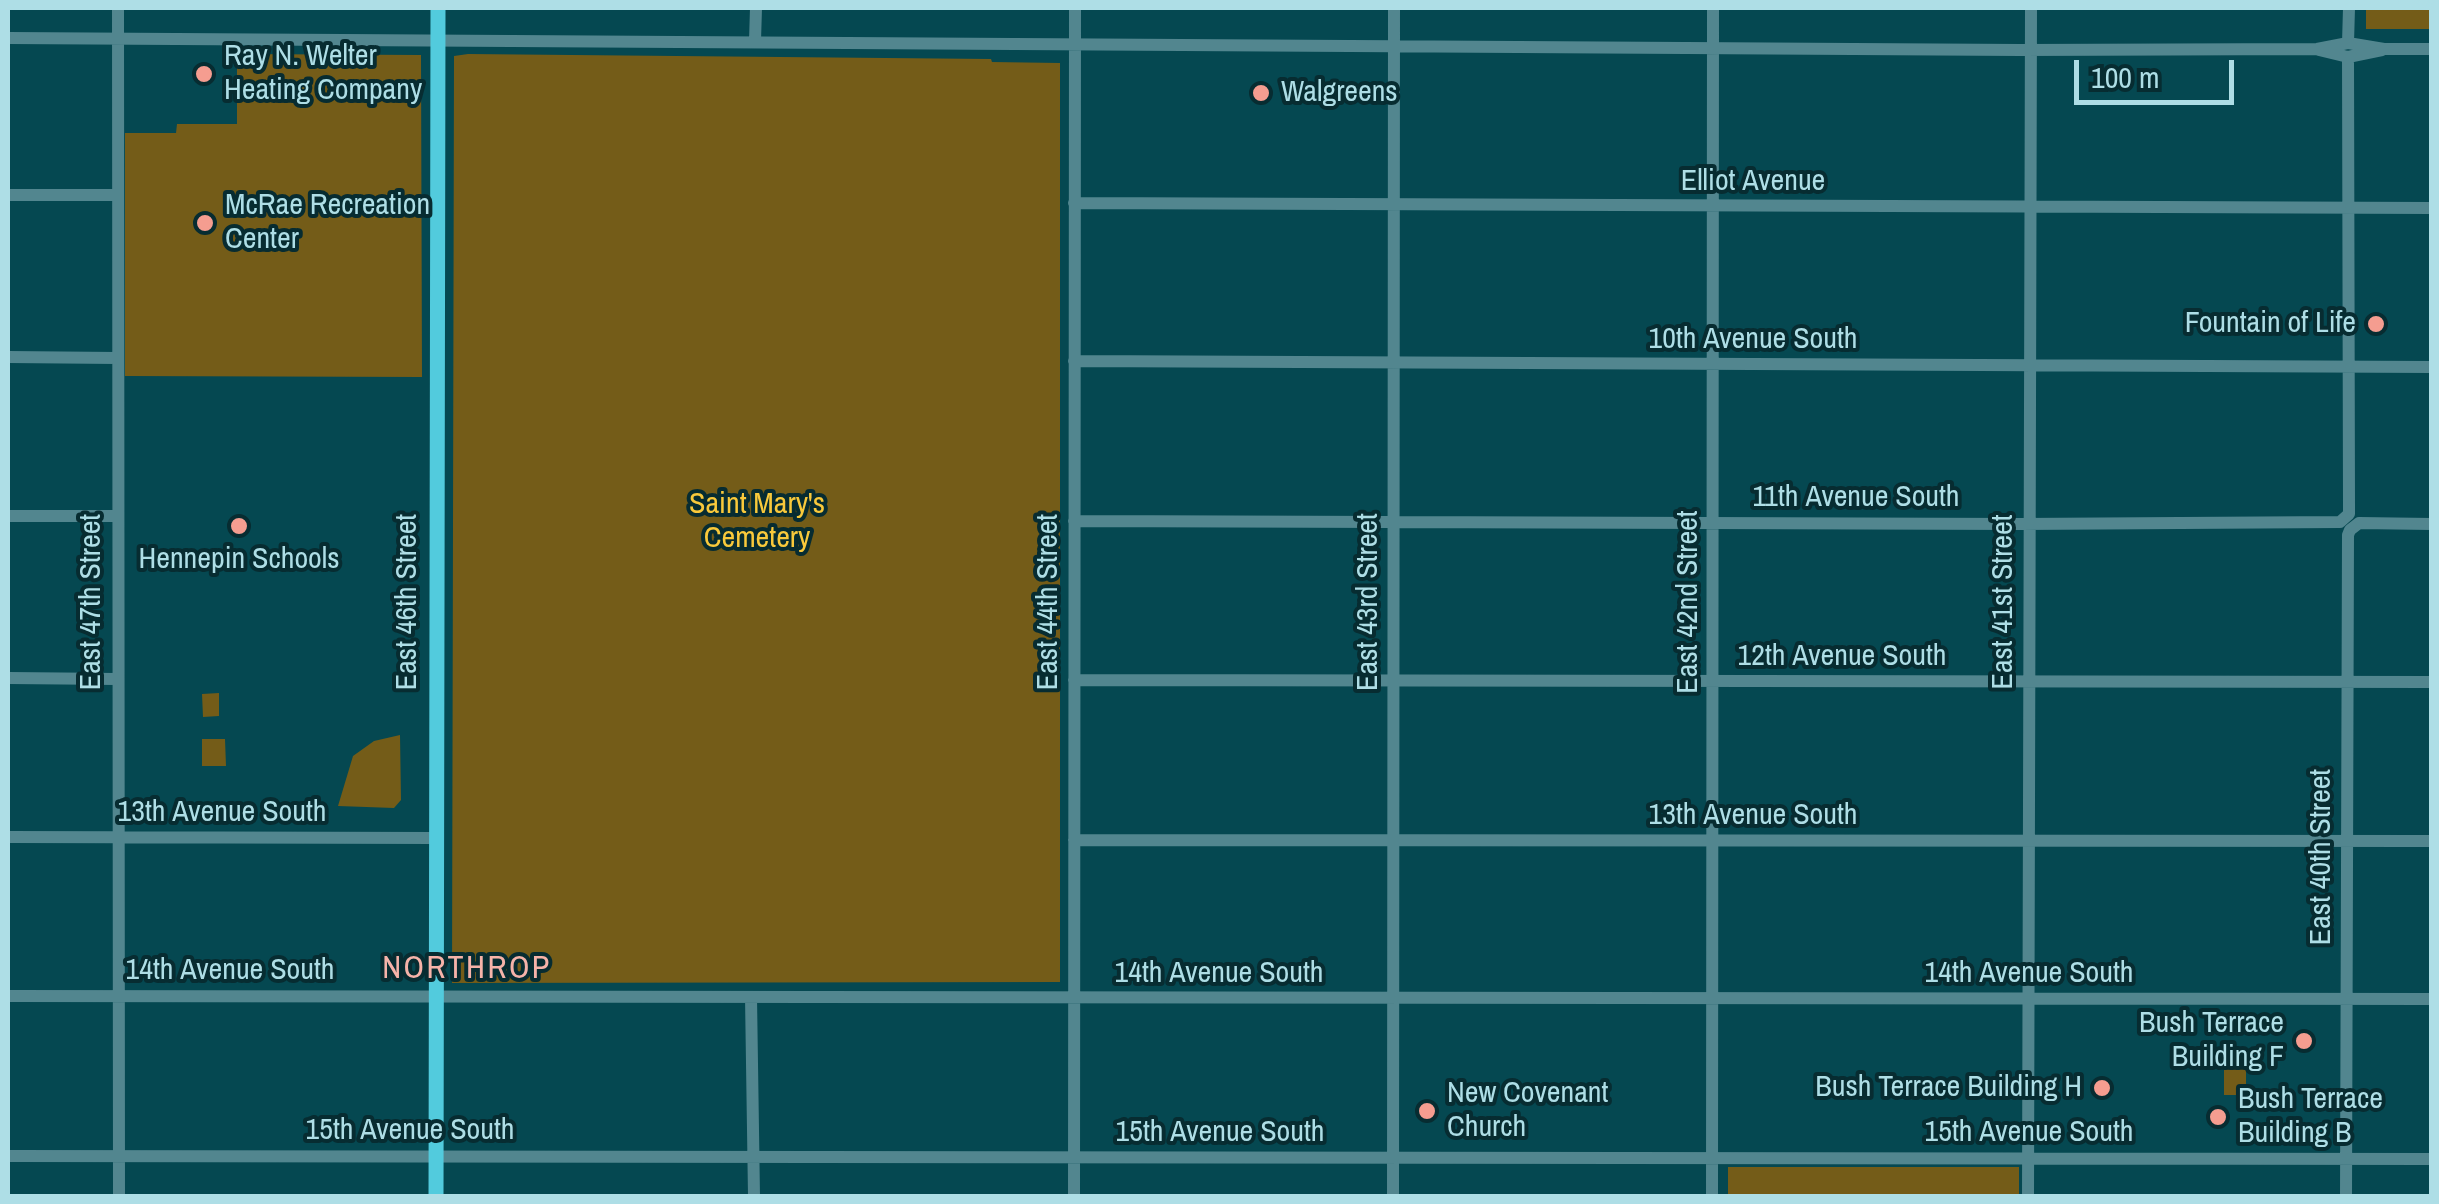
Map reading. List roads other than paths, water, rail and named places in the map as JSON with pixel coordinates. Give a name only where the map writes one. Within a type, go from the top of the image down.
[{"type":"main road","name":"East 46th Street","points":[[436,1196],[438,8]]},
{"type":"street","name":"East 47th Street","points":[[118,8],[118,1196]]},
{"type":"street","points":[[755,41],[756,8]]},
{"type":"street","name":"East 44th Street","points":[[1074,1196],[1075,8]]},
{"type":"street","name":"East 43rd Street","points":[[1394,8],[1394,1196]]},
{"type":"street","name":"East 42nd Street","points":[[1712,1196],[1713,8]]},
{"type":"street","name":"East 41st Street","points":[[2028,1196],[2031,8]]},
{"type":"street","points":[[2349,8],[2349,366]]},
{"type":"street","points":[[8,38],[1713,49],[2432,49]]},
{"type":"street","points":[[8,195],[118,195]]},
{"type":"street","name":"Elliot Avenue","points":[[1074,203],[2432,208]]},
{"type":"street","points":[[8,357],[118,358]]},
{"type":"street","name":"10th Avenue South","points":[[1074,361],[2432,367]]},
{"type":"street","name":"11th Avenue South","points":[[1074,521],[2337,523],[2349,514],[2349,366]]},
{"type":"street","points":[[8,516],[118,516]]},
{"type":"street","name":"East 40th Street","points":[[2346,1196],[2348,536],[2359,523],[2432,524]]},
{"type":"street","points":[[8,678],[117,679]]},
{"type":"street","name":"12th Avenue South","points":[[1074,680],[2432,682]]},
{"type":"street","name":"13th Avenue South","points":[[8,837],[436,838]]},
{"type":"street","name":"13th Avenue South","points":[[1074,840],[2432,841]]},
{"type":"street","name":"14th Avenue South","points":[[8,996],[2432,999]]},
{"type":"street","points":[[752,997],[754,1196]]},
{"type":"street","name":"15th Avenue South","points":[[8,1156],[2432,1159]]},
{"type":"place","name":"Ray N. Welter Heating Company","points":[[204,74]]},
{"type":"place","name":"Walgreens","points":[[1261,93]]},
{"type":"place","name":"McRae Recreation Center","points":[[205,223]]},
{"type":"place","name":"Fountain of Life","points":[[2376,324]]},
{"type":"place","name":"Hennepin Schools","points":[[239,526]]},
{"type":"place","name":"Bush Terrace Building F","points":[[2304,1041]]},
{"type":"place","name":"Bush Terrace Building H","points":[[2102,1088]]},
{"type":"place","name":"New Covenant Church","points":[[1427,1111]]},
{"type":"place","name":"Bush Terrace Building B","points":[[2218,1117]]},
{"type":"district","name":"NORTHROP","points":[[467,969]]},
{"type":"park label","name":"Saint Mary's Cemetery","points":[[757,522]]}]
